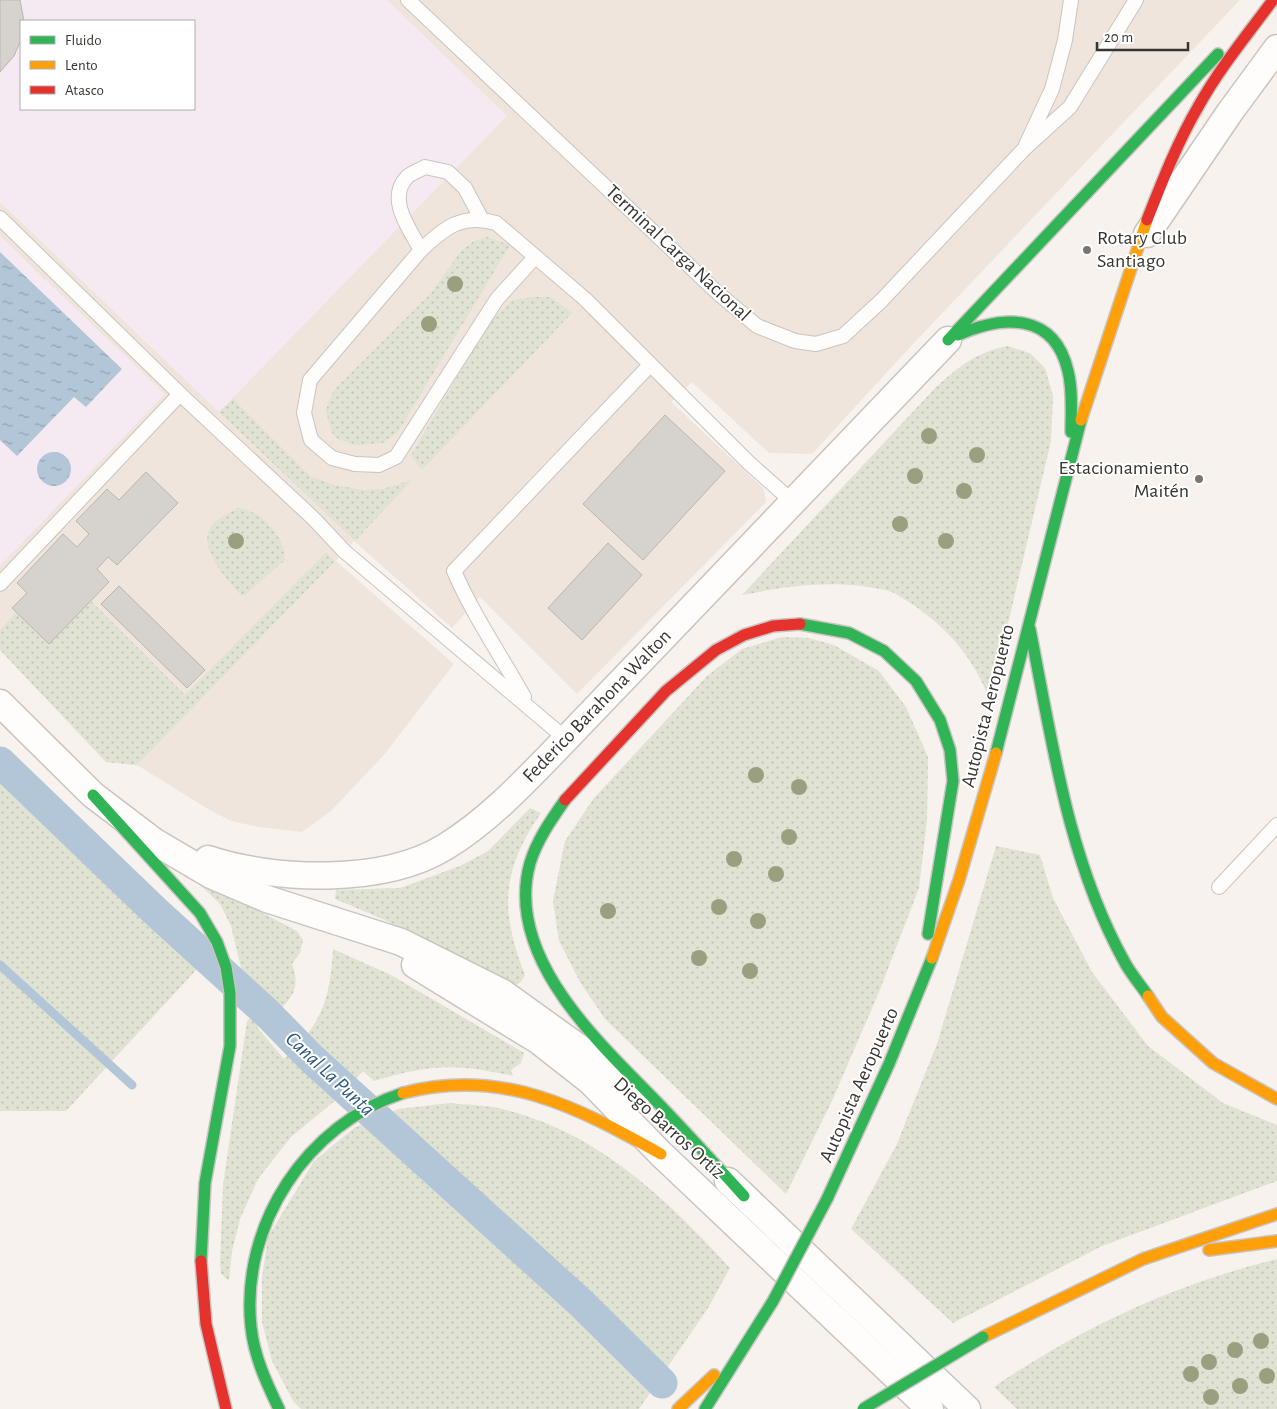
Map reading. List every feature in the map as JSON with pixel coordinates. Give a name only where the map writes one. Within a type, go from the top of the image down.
[{"type":"highway","points":[[948,340],[1269,0]]},
{"type":"highway","name":"Autopista Aeropuerto","points":[[705,1409],[759,1326],[827,1199],[879,1090],[915,1006],[950,912],[975,832],[1072,453],[1135,251],[1162,179],[1191,120],[1230,58],[1273,0]]},
{"type":"highway","points":[[948,340],[989,321],[1006,318],[1026,322],[1047,333],[1066,364],[1069,380],[1072,453]]},
{"type":"highway","points":[[1028,622],[1073,831],[1087,878],[1121,959],[1142,992],[1167,1022],[1189,1044],[1213,1064],[1240,1081],[1277,1099]]},
{"type":"highway","points":[[744,1196],[585,1026],[561,995],[544,962],[527,914],[529,872],[535,846],[549,820],[588,774],[679,678],[723,644],[746,633],[769,626],[801,623],[826,625],[852,633],[879,647],[900,663],[921,684],[935,707],[947,735],[953,781],[915,1006]]},
{"type":"highway","points":[[93,794],[186,896],[205,921],[219,947],[229,979],[231,1004],[229,1048],[210,1152],[201,1238],[202,1285],[208,1327],[226,1409]]},
{"type":"highway","points":[[279,1409],[264,1379],[256,1354],[248,1301],[251,1272],[264,1226],[281,1191],[298,1165],[320,1142],[344,1122],[366,1108],[392,1097],[445,1085],[472,1084],[498,1086],[556,1102],[625,1134],[661,1154]]},
{"type":"highway","points":[[863,1409],[984,1338],[1143,1259],[1277,1214]]},
{"type":"highway","points":[[1143,1259],[1277,1241]]},
{"type":"highway","points":[[678,1409],[759,1326]]},
{"type":"street","points":[[1135,251],[1230,112],[1277,48]]},
{"type":"street","name":"Federico Barahona Walton","points":[[155,842],[223,864],[259,872],[310,875],[377,871],[413,862],[444,848],[514,792],[794,503],[948,340]]},
{"type":"street","name":"Diego Barros Ortíz","points":[[0,703],[93,794],[155,842],[211,875],[266,899],[401,942],[503,992],[585,1052],[676,1132],[967,1409]]},
{"type":"street","name":"Diego Barros Ortíz","points":[[323,918],[426,971],[539,1041],[590,1081],[661,1154],[930,1409]]},
{"type":"lane","name":"Terminal Carga Nacional","points":[[408,0],[719,294],[757,326],[795,341],[816,344],[843,336],[881,301],[1025,148]]},
{"type":"lane","points":[[1025,148],[1052,89],[1065,40],[1070,0]]},
{"type":"lane","points":[[1025,148],[1070,107],[1136,0]]},
{"type":"lane","points":[[421,250],[399,208],[401,190],[407,177],[425,167],[448,172],[465,188],[481,218]]},
{"type":"lane","points":[[0,218],[180,394],[307,512],[344,551],[566,739]]},
{"type":"lane","points":[[535,257],[497,299],[396,457],[379,465],[355,464],[332,458],[311,440],[304,413],[310,380],[421,250],[440,232],[459,221],[481,218],[496,222],[585,299],[749,463],[794,503]]},
{"type":"lane","points":[[528,705],[491,638],[470,607],[454,571],[650,365]]},
{"type":"lane","points":[[0,584],[180,394]]},
{"type":"lane","points":[[1219,887],[1277,825]]},
{"type":"shaded area","points":[[0,0],[1240,0],[912,345],[812,454],[769,453],[692,382],[671,402],[764,489],[766,502],[577,694],[480,597],[452,628],[354,541],[336,561],[454,664],[383,756],[331,811],[302,832],[258,827],[231,821],[137,765],[106,762],[0,650]]},
{"type":"shaded area","points":[[0,0],[387,0],[507,116],[219,412],[0,202]]},
{"type":"shaded area","points":[[0,236],[165,394],[0,566]]},
{"type":"shaded area","points":[[487,237],[510,245],[398,432],[383,443],[356,445],[340,440],[333,435],[326,411],[334,390],[431,293],[461,251],[474,241]]},
{"type":"shaded area","points":[[551,297],[572,313],[422,470],[411,455],[483,333],[494,318],[513,300]]},
{"type":"shaded area","points":[[1007,346],[1030,353],[1045,368],[1053,396],[1051,441],[990,700],[976,670],[957,644],[923,612],[892,592],[870,587],[834,584],[779,588],[742,595],[936,387],[969,361],[986,352]]},
{"type":"shaded area","points":[[233,399],[310,476],[334,485],[364,490],[383,489],[412,480],[355,541],[219,412]]},
{"type":"shaded area","points":[[238,508],[247,510],[264,519],[281,542],[285,560],[245,595],[241,595],[216,564],[211,555],[207,536],[215,522]]},
{"type":"shaded area","points":[[326,552],[335,561],[137,765],[106,762],[0,650],[0,630],[16,612],[49,643],[91,601],[185,695]]},
{"type":"shaded area","points":[[782,637],[809,638],[834,645],[879,671],[906,707],[928,757],[927,820],[919,888],[879,992],[831,1103],[786,1194],[605,1019],[580,982],[559,941],[553,901],[565,841],[594,798],[707,676],[742,649]]},
{"type":"shaded area","points":[[0,780],[199,967],[66,1111],[0,1111]]},
{"type":"shaded area","points":[[530,808],[541,813],[518,854],[509,892],[511,931],[525,975],[521,982],[516,985],[385,920],[335,899],[336,890],[400,888],[460,866],[488,851]]},
{"type":"shaded area","points":[[996,846],[1040,855],[1053,898],[1092,972],[1148,1046],[1223,1103],[1277,1125],[1277,1181],[1102,1246],[953,1323],[851,1229],[896,1146],[937,1044]]},
{"type":"shaded area","points":[[197,882],[246,904],[297,931],[303,940],[300,953],[292,964],[295,975],[293,993],[282,1007],[257,1027],[284,1059],[307,1034],[322,1010],[332,967],[333,949],[391,975],[524,1053],[521,1063],[511,1070],[513,1076],[475,1069],[443,1067],[411,1071],[374,1081],[363,1071],[337,1099],[291,1137],[258,1179],[240,1219],[232,1251],[229,1281],[221,1274],[220,1265],[223,1185],[247,1021],[265,1003],[243,976],[231,926],[220,904]]},
{"type":"shaded area","points":[[450,1103],[499,1108],[539,1121],[571,1135],[601,1152],[656,1194],[730,1268],[708,1308],[639,1409],[301,1409],[293,1401],[272,1361],[262,1322],[262,1278],[268,1237],[314,1161],[354,1128],[398,1109]]},
{"type":"shaded area","points":[[1277,1259],[1277,1409],[1017,1409],[994,1387],[1060,1346],[1130,1310],[1202,1281]]},
{"type":"water","points":[[0,252],[122,369],[86,407],[74,397],[17,456],[0,440]]},
{"type":"water","points":[[54,452],[61,453],[66,457],[70,462],[70,476],[66,481],[61,485],[54,486],[47,485],[42,481],[38,476],[37,469],[38,462],[42,457],[47,453]]},
{"type":"building","points":[[0,0],[20,0],[24,20],[20,20],[20,42],[14,56],[0,72]]},
{"type":"building","points":[[665,415],[725,471],[643,560],[583,504]]},
{"type":"building","points":[[146,472],[178,503],[117,565],[108,557],[97,569],[109,582],[49,644],[12,608],[27,593],[17,583],[63,534],[77,547],[89,534],[76,521],[107,489],[119,500]]},
{"type":"building","points":[[608,543],[642,575],[582,640],[548,608]]},
{"type":"building","points":[[119,586],[205,670],[187,688],[101,604]]},
{"type":"waterway","name":"Canal La Punta","points":[[0,762],[155,911],[267,1013],[311,1058],[581,1303],[662,1383]]},
{"type":"waterway","points":[[0,965],[132,1085]]},
{"type":"traffic: fast","points":[[948,340],[1218,54]]},
{"type":"traffic: fast","points":[[958,335],[975,328],[1009,322],[1025,323],[1039,328],[1051,338],[1061,352],[1070,379],[1071,432]]},
{"type":"traffic: fast","points":[[996,753],[1081,420]]},
{"type":"traffic: fast","points":[[800,624],[849,633],[884,651],[916,681],[940,720],[950,750],[953,781],[928,934]]},
{"type":"traffic: fast","points":[[1030,629],[1055,757],[1075,841],[1105,922],[1126,965],[1148,996]]},
{"type":"traffic: fast","points":[[93,795],[200,913],[217,942],[226,967],[230,993],[230,1046],[205,1183],[201,1261]]},
{"type":"traffic: fast","points":[[565,800],[540,838],[530,863],[526,898],[531,931],[543,964],[561,995],[608,1052],[744,1196]]},
{"type":"traffic: fast","points":[[827,1199],[889,1064],[932,958]]},
{"type":"traffic: fast","points":[[279,1409],[258,1359],[251,1327],[250,1289],[257,1252],[269,1216],[287,1183],[310,1154],[337,1128],[368,1108],[403,1093]]},
{"type":"traffic: fast","points":[[773,1301],[827,1199]]},
{"type":"traffic: fast","points":[[705,1409],[773,1301]]},
{"type":"traffic: fast","points":[[863,1409],[983,1337]]},
{"type":"traffic: slow","points":[[1081,420],[1147,220]]},
{"type":"traffic: slow","points":[[932,958],[959,880],[996,753]]},
{"type":"traffic: slow","points":[[1148,996],[1162,1017],[1213,1063],[1277,1099]]},
{"type":"traffic: slow","points":[[403,1093],[439,1086],[473,1085],[506,1088],[538,1096],[569,1107],[661,1154]]},
{"type":"traffic: slow","points":[[983,1337],[1143,1259],[1277,1214]]},
{"type":"traffic: slow","points":[[1209,1250],[1277,1241]]},
{"type":"traffic: slow","points":[[678,1409],[714,1375]]},
{"type":"traffic: jam","points":[[1147,220],[1164,177],[1190,121],[1206,93],[1273,0]]},
{"type":"traffic: jam","points":[[565,800],[666,691],[716,650],[744,635],[773,626],[800,624]]},
{"type":"traffic: jam","points":[[201,1261],[206,1324],[226,1409]]},
{"type":"place","name":"Rotary Club Santiago","points":[[1087,250]]},
{"type":"place","name":"Estacionamiento Maitén","points":[[1199,479]]}]
